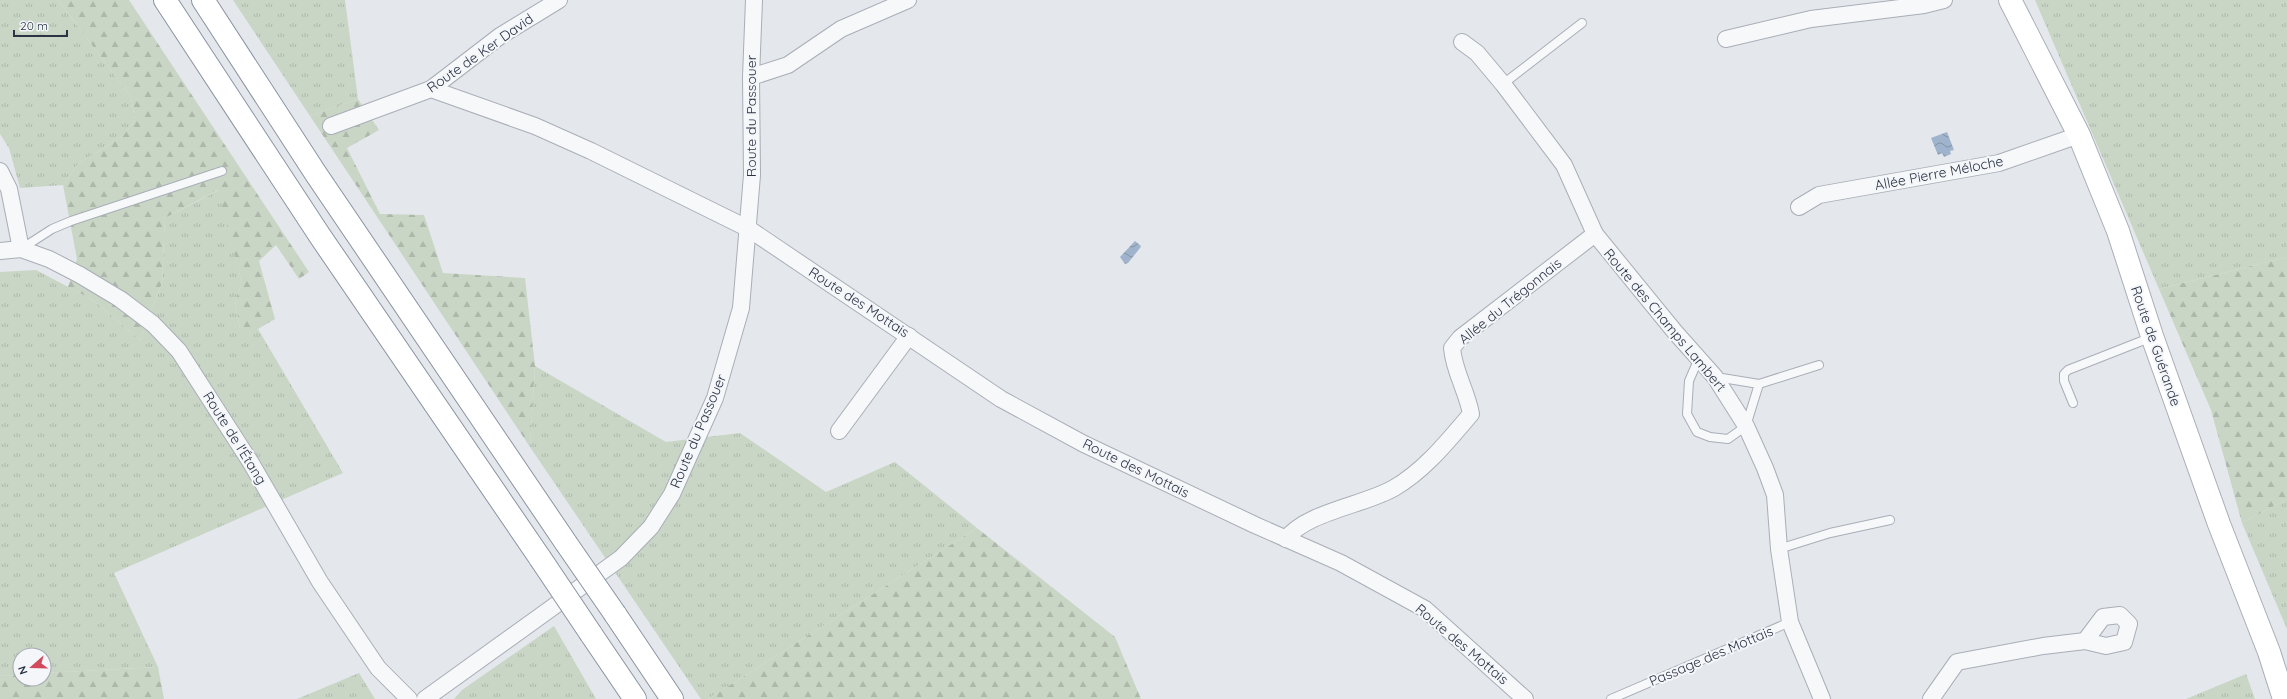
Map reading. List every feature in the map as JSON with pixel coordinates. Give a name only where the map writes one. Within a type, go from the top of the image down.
[{"type":"main road","points":[[165,0],[324,242],[635,699]]},
{"type":"main road","points":[[203,0],[321,181],[672,699]]},
{"type":"main road","name":"Route de Guérande","points":[[2010,0],[2079,135],[2118,231],[2152,336],[2219,524],[2269,652],[2284,699]]},
{"type":"street","name":"Route de Ker David","points":[[331,126],[431,89],[500,36],[560,0]]},
{"type":"street","name":"Route du Passouer","points":[[425,699],[621,558],[651,527],[672,494],[715,398],[741,308],[749,229],[752,175],[751,77],[754,0]]},
{"type":"street","points":[[751,77],[788,65],[841,29],[908,0]]},
{"type":"street","points":[[1726,39],[1811,19],[1924,5],[1944,0]]},
{"type":"street","name":"Route des Champs Lambert","points":[[1462,42],[1477,53],[1503,84],[1564,165],[1595,234],[1715,377],[1746,426],[1765,468],[1775,495],[1779,549],[1790,622],[1822,699]]},
{"type":"street","name":"Route des Mottais","points":[[431,89],[536,126],[591,151],[749,229],[1001,399],[1084,444],[1286,539],[1341,563],[1425,609],[1525,699]]},
{"type":"street","name":"Allée Pierre Méloche","points":[[1798,207],[1819,195],[1999,163],[2079,135]]},
{"type":"street","points":[[0,171],[9,189],[21,249]]},
{"type":"street","name":"Allée du Trégonnais","points":[[1286,539],[1293,529],[1341,508],[1392,489],[1412,477],[1471,414],[1469,403],[1453,363],[1452,348],[1460,338],[1595,234]]},
{"type":"street","name":"Route de l'Étang","points":[[0,251],[21,249],[49,259],[120,299],[152,324],[179,351],[251,463],[320,582],[378,668],[409,699]]},
{"type":"street","points":[[839,431],[909,336]]},
{"type":"street","points":[[1931,699],[1957,662],[2043,646],[2085,641]]},
{"type":"lane","points":[[1503,84],[1582,23]]},
{"type":"lane","points":[[21,249],[52,229],[222,171]]},
{"type":"lane","points":[[2073,403],[2064,381],[2064,374],[2068,370],[2152,336]]},
{"type":"lane","points":[[1699,358],[1689,381],[1687,414],[1697,432],[1710,437],[1728,439],[1746,426],[1759,384]]},
{"type":"lane","points":[[1715,377],[1759,384],[1819,365]]},
{"type":"lane","points":[[1779,549],[1830,533],[1890,520]]},
{"type":"lane","name":"Passage des Mottais","points":[[1611,699],[1790,622]]},
{"type":"green space","points":[[0,0],[58,0],[131,97],[135,120],[123,136],[78,164],[63,185],[20,188],[9,148],[0,134]]},
{"type":"green space","points":[[58,0],[129,0],[309,272],[299,279],[276,245],[259,261],[275,319],[258,329],[240,329],[235,300],[242,284],[218,190],[165,218],[162,283],[140,340],[93,300],[68,287],[77,259],[63,185],[78,164],[123,136],[135,120],[131,97]]},
{"type":"green space","points":[[233,0],[345,0],[358,99],[310,116]]},
{"type":"green space","points":[[2035,0],[2287,0],[2287,257],[2159,289]]},
{"type":"green space","points":[[358,99],[379,130],[347,148],[380,214],[424,215],[443,273],[525,278],[535,366],[530,447],[310,116]]},
{"type":"green space","points":[[219,190],[242,284],[235,300],[240,329],[258,329],[343,473],[114,573],[158,667],[52,673],[52,647],[12,647],[12,675],[0,676],[0,272],[36,270],[93,300],[140,340],[162,283],[165,218]]},
{"type":"green space","points":[[2287,257],[2287,499],[2242,523],[2211,410],[2159,289]]},
{"type":"green space","points":[[535,366],[666,442],[740,433],[826,492],[895,462],[977,528],[708,699],[701,699],[530,447]]},
{"type":"green space","points":[[2287,499],[2287,629],[2242,523]]},
{"type":"green space","points":[[977,528],[1115,637],[1141,699],[708,699]]},
{"type":"green space","points":[[554,626],[596,699],[454,699],[462,690]]},
{"type":"green space","points":[[158,667],[164,699],[0,699],[0,676],[12,675],[12,687],[52,687],[52,673]]},
{"type":"green space","points":[[359,673],[375,699],[297,699]]},
{"type":"green space","points":[[2246,674],[2255,699],[2186,699]]},
{"type":"water","points":[[1947,132],[1954,150],[1950,151],[1951,154],[1944,157],[1942,153],[1938,155],[1931,138]]},
{"type":"water","points":[[1135,241],[1141,246],[1128,263],[1125,264],[1120,257]]}]
